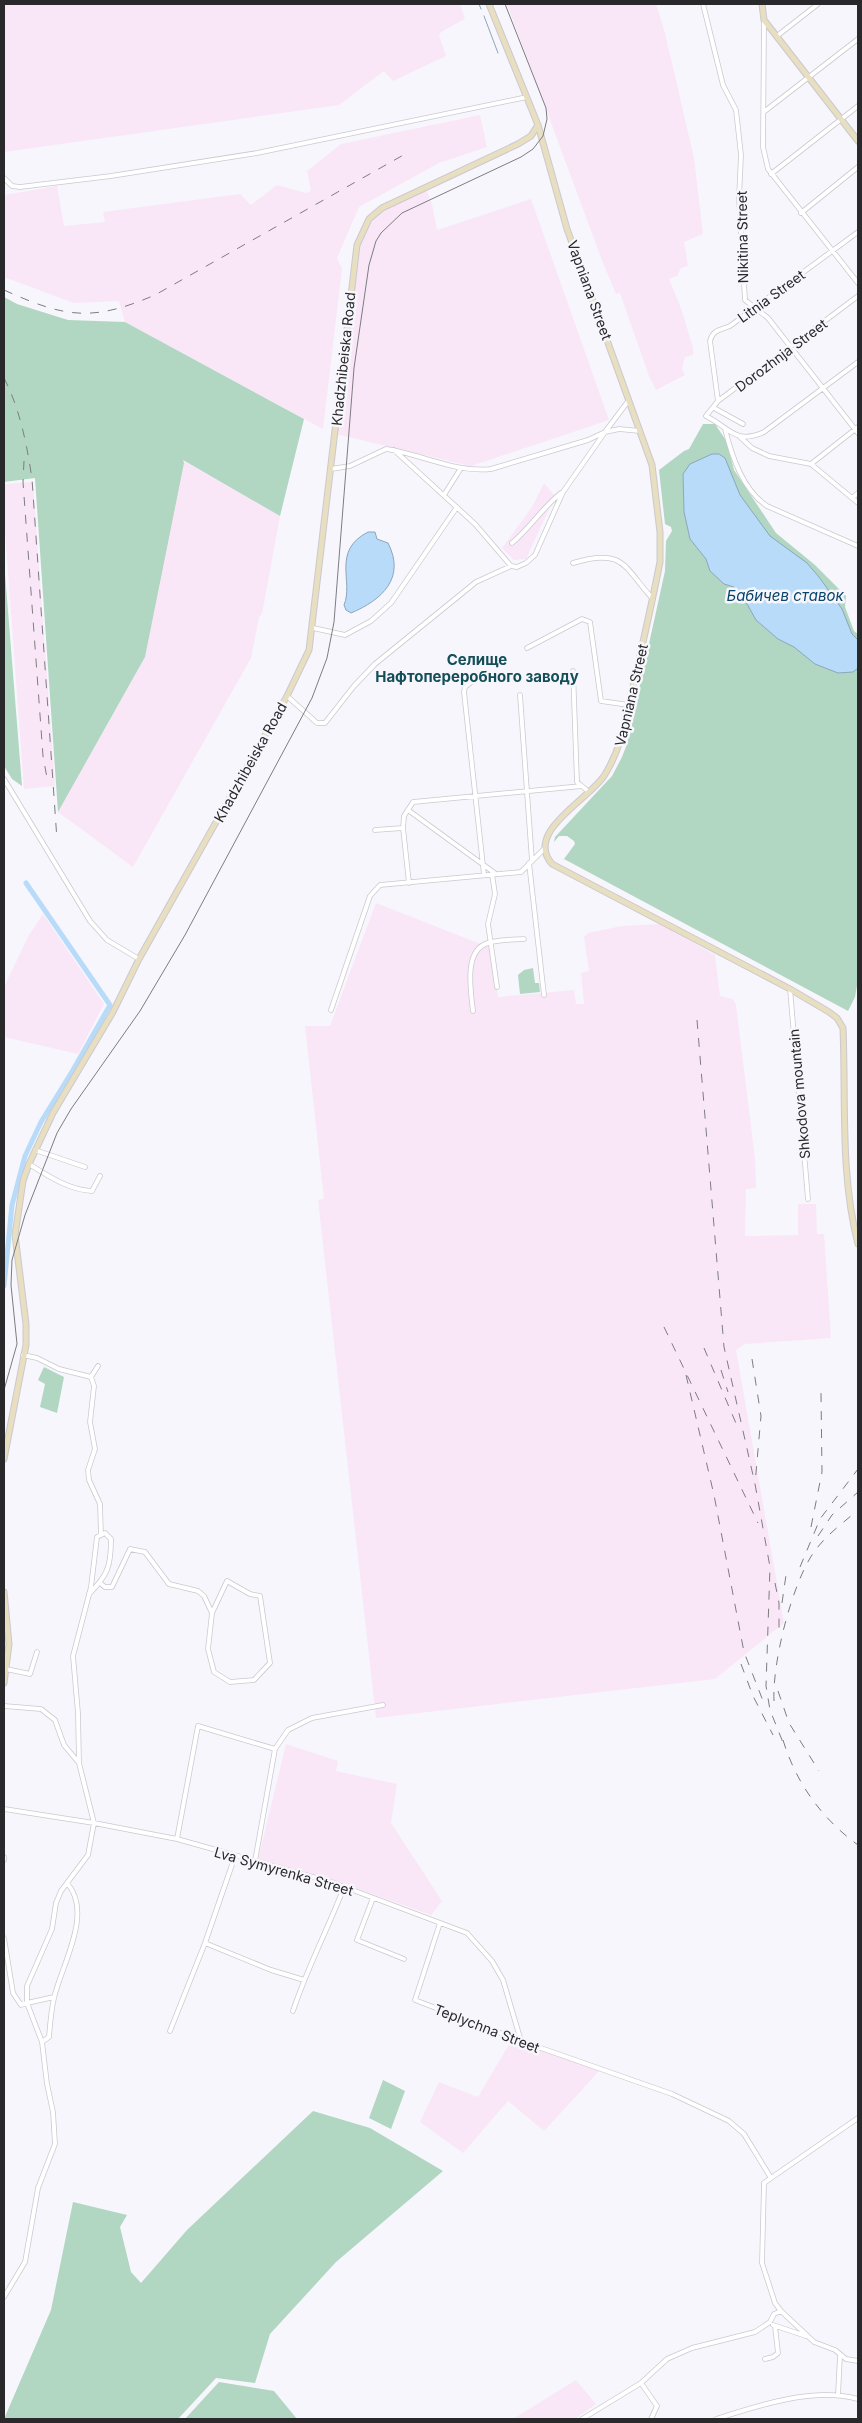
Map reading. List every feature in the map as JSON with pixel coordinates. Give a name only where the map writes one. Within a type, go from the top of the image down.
[{"type":"street","name":"Vapniana Street","points":[[489,4],[538,125],[567,230],[630,399],[652,464],[660,532],[660,562],[620,748],[603,777],[552,828],[547,836],[544,849]]},
{"type":"street","name":"Nikitina Street","points":[[703,4],[724,85],[736,110],[742,156],[739,198],[744,297],[746,302],[768,318],[857,430]]},
{"type":"street","points":[[762,4],[764,20],[764,154],[771,174],[858,283]]},
{"type":"street","points":[[777,36],[818,4]]},
{"type":"street","points":[[764,20],[858,141]]},
{"type":"street","points":[[764,111],[809,79],[858,39]]},
{"type":"street","points":[[4,178],[12,186],[20,187],[111,176],[284,148],[527,96]]},
{"type":"street","points":[[771,174],[858,106]]},
{"type":"street","name":"Khadzhibeiska Road","points":[[4,1459],[23,1355],[26,1324],[15,1235],[29,1164],[53,1113],[113,1012],[139,959],[288,696],[306,658],[312,628],[357,245],[370,219],[382,208],[518,144],[530,136],[538,125]]},
{"type":"street","points":[[801,213],[858,167]]},
{"type":"street","name":"Litnia Street","points":[[718,401],[711,337],[715,331],[730,326],[858,232]]},
{"type":"street","name":"Dorozhnja Street","points":[[725,429],[706,416],[718,401],[858,296]]},
{"type":"street","points":[[725,429],[744,438],[764,432],[858,362]]},
{"type":"street","points":[[288,696],[317,723],[325,723],[354,686],[375,664],[476,582],[511,566],[522,565],[535,555],[562,492],[630,399]]},
{"type":"street","points":[[714,408],[743,424]]},
{"type":"street","points":[[331,469],[356,464],[381,450],[394,450],[461,468],[491,469],[580,443],[605,432],[619,429],[641,431]]},
{"type":"street","points":[[725,429],[741,475],[755,498],[767,506],[858,546]]},
{"type":"street","points":[[811,464],[857,430]]},
{"type":"street","points":[[738,436],[752,448],[768,456],[811,464],[858,504]]},
{"type":"street","points":[[394,450],[493,542],[511,566]]},
{"type":"street","points":[[444,495],[461,468]]},
{"type":"street","points":[[512,543],[546,506],[562,492]]},
{"type":"street","points":[[852,498],[858,493]]},
{"type":"street","points":[[312,628],[345,635],[371,621],[392,603],[457,508]]},
{"type":"street","points":[[573,563],[589,558],[610,558],[626,565],[653,599]]},
{"type":"street","points":[[526,648],[582,619],[590,622],[601,701],[629,705]]},
{"type":"street","points":[[573,671],[578,782],[588,792]]},
{"type":"street","points":[[483,673],[465,687],[464,692],[484,875]]},
{"type":"street","points":[[520,695],[531,862],[544,995]]},
{"type":"street","points":[[4,779],[90,921],[107,940],[139,959]]},
{"type":"street","points":[[409,883],[403,828],[404,816],[413,802],[582,786]]},
{"type":"street","points":[[408,810],[481,861],[494,874],[495,894],[488,924],[496,988]]},
{"type":"street","points":[[375,830],[403,828]]},
{"type":"street","points":[[331,1010],[370,896],[380,885],[521,872],[544,849],[552,864],[790,989],[833,1015],[843,1028],[848,1188],[851,1218],[858,1244]]},
{"type":"street","points":[[472,1011],[471,961],[484,944],[524,939]]},
{"type":"street","name":"Shkodova mountain","points":[[790,989],[808,1199]]},
{"type":"street","points":[[35,1150],[85,1167]]},
{"type":"street","points":[[29,1164],[48,1176],[84,1191],[92,1191],[100,1176]]},
{"type":"street","points":[[23,1355],[37,1358],[59,1369],[91,1377]]},
{"type":"street","points":[[91,1377],[98,1366]]},
{"type":"street","points":[[91,1377],[94,1386],[90,1422],[96,1449],[88,1470],[89,1480],[100,1504],[101,1535]]},
{"type":"street","points":[[4,2297],[25,2262],[38,2188],[55,2144],[53,2112],[47,2084],[42,2042],[27,2003],[27,1986],[52,1929],[56,1903],[61,1890],[88,1855],[94,1822],[79,1763],[78,1713],[72,1656],[89,1594],[96,1537],[104,1533],[111,1539],[111,1557],[104,1580],[89,1594]]},
{"type":"street","points":[[100,1583],[105,1587],[112,1587],[130,1549],[145,1552],[169,1584],[198,1591],[204,1596],[212,1613],[208,1648],[214,1672],[230,1682],[254,1680],[270,1663],[260,1596],[250,1594],[227,1581],[212,1613]]},
{"type":"street","points":[[4,1592],[9,1631],[4,1683]]},
{"type":"street","points":[[6,1669],[30,1674],[37,1652]]},
{"type":"street","points":[[255,1861],[275,1749],[288,1730],[312,1718],[383,1705]]},
{"type":"street","points":[[4,1706],[40,1709],[48,1713],[55,1720],[64,1745],[79,1763]]},
{"type":"street","points":[[177,1839],[198,1726],[275,1749]]},
{"type":"street","name":"Lva Symyrenka Street","points":[[4,1809],[94,1822],[177,1839],[344,1887],[468,1933],[492,1961],[503,1980],[521,2041]]},
{"type":"street","points":[[170,2032],[205,1943],[236,1856]]},
{"type":"street","points":[[42,2042],[48,2037],[54,1997],[74,1940],[76,1894],[67,1883]]},
{"type":"street","points":[[293,2011],[304,1980],[325,1936],[344,1887]]},
{"type":"street","points":[[373,1898],[357,1940],[404,1958]]},
{"type":"street","name":"Teplychna Street","points":[[440,1923],[415,2000],[559,2055],[661,2090],[729,2121],[739,2128],[771,2178]]},
{"type":"street","points":[[4,1938],[13,1993],[21,2005],[54,1997]]},
{"type":"street","points":[[205,1943],[272,1970],[304,1980]]},
{"type":"street","points":[[858,2118],[764,2183],[761,2247],[762,2263],[775,2303],[808,2337],[821,2346],[835,2350],[840,2355],[858,2362]]},
{"type":"street","points":[[582,2419],[642,2383],[659,2364],[680,2352],[730,2337],[747,2335],[770,2322],[774,2314],[775,2303]]},
{"type":"street","points":[[774,2314],[781,2310]]},
{"type":"street","points":[[770,2322],[774,2326],[808,2337]]},
{"type":"street","points":[[765,2359],[773,2357],[778,2353],[774,2326]]},
{"type":"street","points":[[838,2395],[840,2355]]},
{"type":"street","points":[[642,2383],[657,2406],[652,2419]]},
{"type":"street","points":[[716,2419],[780,2401],[830,2394],[858,2399]]},
{"type":"shaded area","points":[[4,4],[460,4],[465,19],[441,32],[439,36],[446,56],[393,81],[384,71],[339,105],[4,152]]},
{"type":"shaded area","points":[[507,4],[656,4],[665,33],[694,158],[703,234],[684,242],[688,266],[681,268],[677,276],[669,279],[682,311],[693,348],[693,355],[685,357],[682,369],[685,375],[656,390],[649,376],[620,293],[616,294],[603,263]]},
{"type":"shaded area","points":[[480,115],[487,147],[439,163],[359,207],[337,258],[342,269],[323,429],[125,322],[119,301],[74,303],[4,277],[4,195],[57,186],[64,226],[105,222],[103,212],[240,194],[251,205],[277,185],[306,193],[311,191],[307,171],[341,144]]},
{"type":"shaded area","points":[[426,189],[432,204],[437,230],[531,199],[609,420],[468,467],[336,434],[358,245],[373,220],[384,211]]},
{"type":"shaded area","points":[[182,460],[280,516],[262,614],[259,617],[251,658],[133,867],[58,812],[145,657]]},
{"type":"shaded area","points":[[33,482],[55,786],[24,789],[4,517],[4,484]]},
{"type":"shaded area","points":[[544,483],[555,496],[526,559],[514,560],[502,548],[532,507]]},
{"type":"shaded area","points":[[376,903],[491,948],[498,997],[574,990],[576,1004],[584,1004],[581,973],[589,971],[584,937],[588,933],[622,926],[660,924],[715,955],[720,996],[733,999],[736,1005],[755,1159],[756,1188],[746,1189],[745,1236],[798,1235],[798,1204],[816,1204],[817,1234],[824,1234],[831,1338],[745,1344],[736,1350],[784,1623],[715,1679],[376,1718],[318,1200],[324,1199],[305,1026],[330,1026]]},
{"type":"shaded area","points":[[43,914],[104,1004],[78,1054],[4,1037],[4,987],[29,935]]},
{"type":"shaded area","points":[[286,1744],[338,1761],[336,1771],[397,1784],[391,1823],[442,1901],[431,1915],[345,1884],[258,1860]]},
{"type":"shaded area","points":[[511,2041],[601,2069],[544,2131],[508,2101],[463,2153],[420,2122],[439,2082],[478,2097]]},
{"type":"shaded area","points":[[576,2380],[596,2404],[575,2419],[513,2419]]},
{"type":"green space","points":[[4,297],[17,304],[68,320],[125,322],[304,419],[280,516],[183,460],[184,463],[145,657],[58,812],[35,478],[4,482]]},
{"type":"green space","points":[[703,424],[715,424],[727,442],[734,470],[776,533],[815,565],[846,596],[845,607],[854,631],[858,634],[858,980],[855,997],[848,1011],[564,859],[575,844],[567,836],[559,836],[554,842],[555,837],[612,776],[627,744],[665,571],[666,541],[672,531],[671,527],[665,524],[659,470],[689,449]]},
{"type":"green space","points":[[4,561],[22,786],[12,779],[4,766]]},
{"type":"green space","points":[[533,968],[535,983],[539,983],[540,992],[520,994],[518,975],[524,970]]},
{"type":"green space","points":[[44,1367],[64,1377],[57,1413],[40,1407],[45,1384],[38,1380]]},
{"type":"green space","points":[[383,2080],[405,2091],[391,2129],[369,2118]]},
{"type":"green space","points":[[313,2111],[370,2128],[443,2171],[336,2262],[270,2334],[255,2383],[216,2378],[178,2419],[4,2419],[51,2310],[73,2202],[127,2215],[120,2227],[131,2272],[141,2283],[187,2230]]},
{"type":"green space","points":[[219,2382],[274,2391],[297,2419],[185,2419]]},
{"type":"water","name":"Бабичев ставок","points":[[712,454],[719,454],[725,458],[740,495],[770,536],[807,563],[842,609],[852,634],[858,640],[858,668],[853,672],[838,673],[815,664],[794,647],[778,639],[756,620],[742,595],[734,587],[724,584],[710,571],[706,559],[690,539],[684,512],[683,474],[690,464]]},
{"type":"water","points":[[368,532],[375,532],[377,539],[388,543],[393,556],[394,567],[392,577],[388,586],[372,602],[351,613],[346,610],[344,605],[347,587],[347,557],[350,548]]},
{"type":"waterway","points":[[479,4],[481,9]]},
{"type":"waterway","points":[[484,16],[498,53]]},
{"type":"waterway","points":[[4,1286],[12,1205],[25,1156],[41,1122],[110,1005],[26,883]]},
{"type":"tram line","points":[[4,1390],[17,1344],[11,1285],[12,1260],[25,1215],[57,1133],[71,1109],[140,1011],[185,935],[312,698],[327,658],[334,622],[354,368],[369,265],[376,241],[381,233],[402,213],[521,157],[533,149],[543,136],[547,119],[546,108],[505,4]]},
{"type":"railway","points":[[4,290],[45,306],[79,313],[96,313],[133,304],[155,295],[407,153]]},
{"type":"railway","points":[[4,378],[22,427],[32,479],[57,840]]},
{"type":"railway","points":[[24,461],[23,482],[43,756],[47,778]]},
{"type":"railway","points":[[697,1020],[724,1347],[755,1484]]},
{"type":"railway","points":[[664,1327],[758,1523]]},
{"type":"railway","points":[[704,1348],[738,1428]]},
{"type":"railway","points":[[752,1359],[761,1416],[755,1484],[770,1567],[766,1686],[770,1710],[784,1745]]},
{"type":"railway","points":[[721,1370],[728,1392]]},
{"type":"railway","points":[[686,1375],[714,1495],[744,1652],[765,1706]]},
{"type":"railway","points":[[811,1527],[822,1472],[821,1393]]},
{"type":"railway","points":[[800,1567],[820,1519],[858,1469]]},
{"type":"railway","points":[[818,1536],[832,1515],[858,1492]]},
{"type":"railway","points":[[774,1701],[776,1666],[780,1645],[798,1583],[814,1552],[824,1540],[858,1510]]},
{"type":"railway","points":[[782,1603],[787,1568]]},
{"type":"railway","points":[[775,1583],[779,1603],[779,1633]]},
{"type":"railway","points":[[741,1664],[753,1696],[773,1735]]},
{"type":"railway","points":[[778,1691],[789,1723],[819,1771]]},
{"type":"railway","points":[[783,1740],[795,1771],[812,1799],[833,1824],[858,1845]]},
{"type":"district","name":"Селище Нафтопереробного заводу","points":[[477,668]]}]
